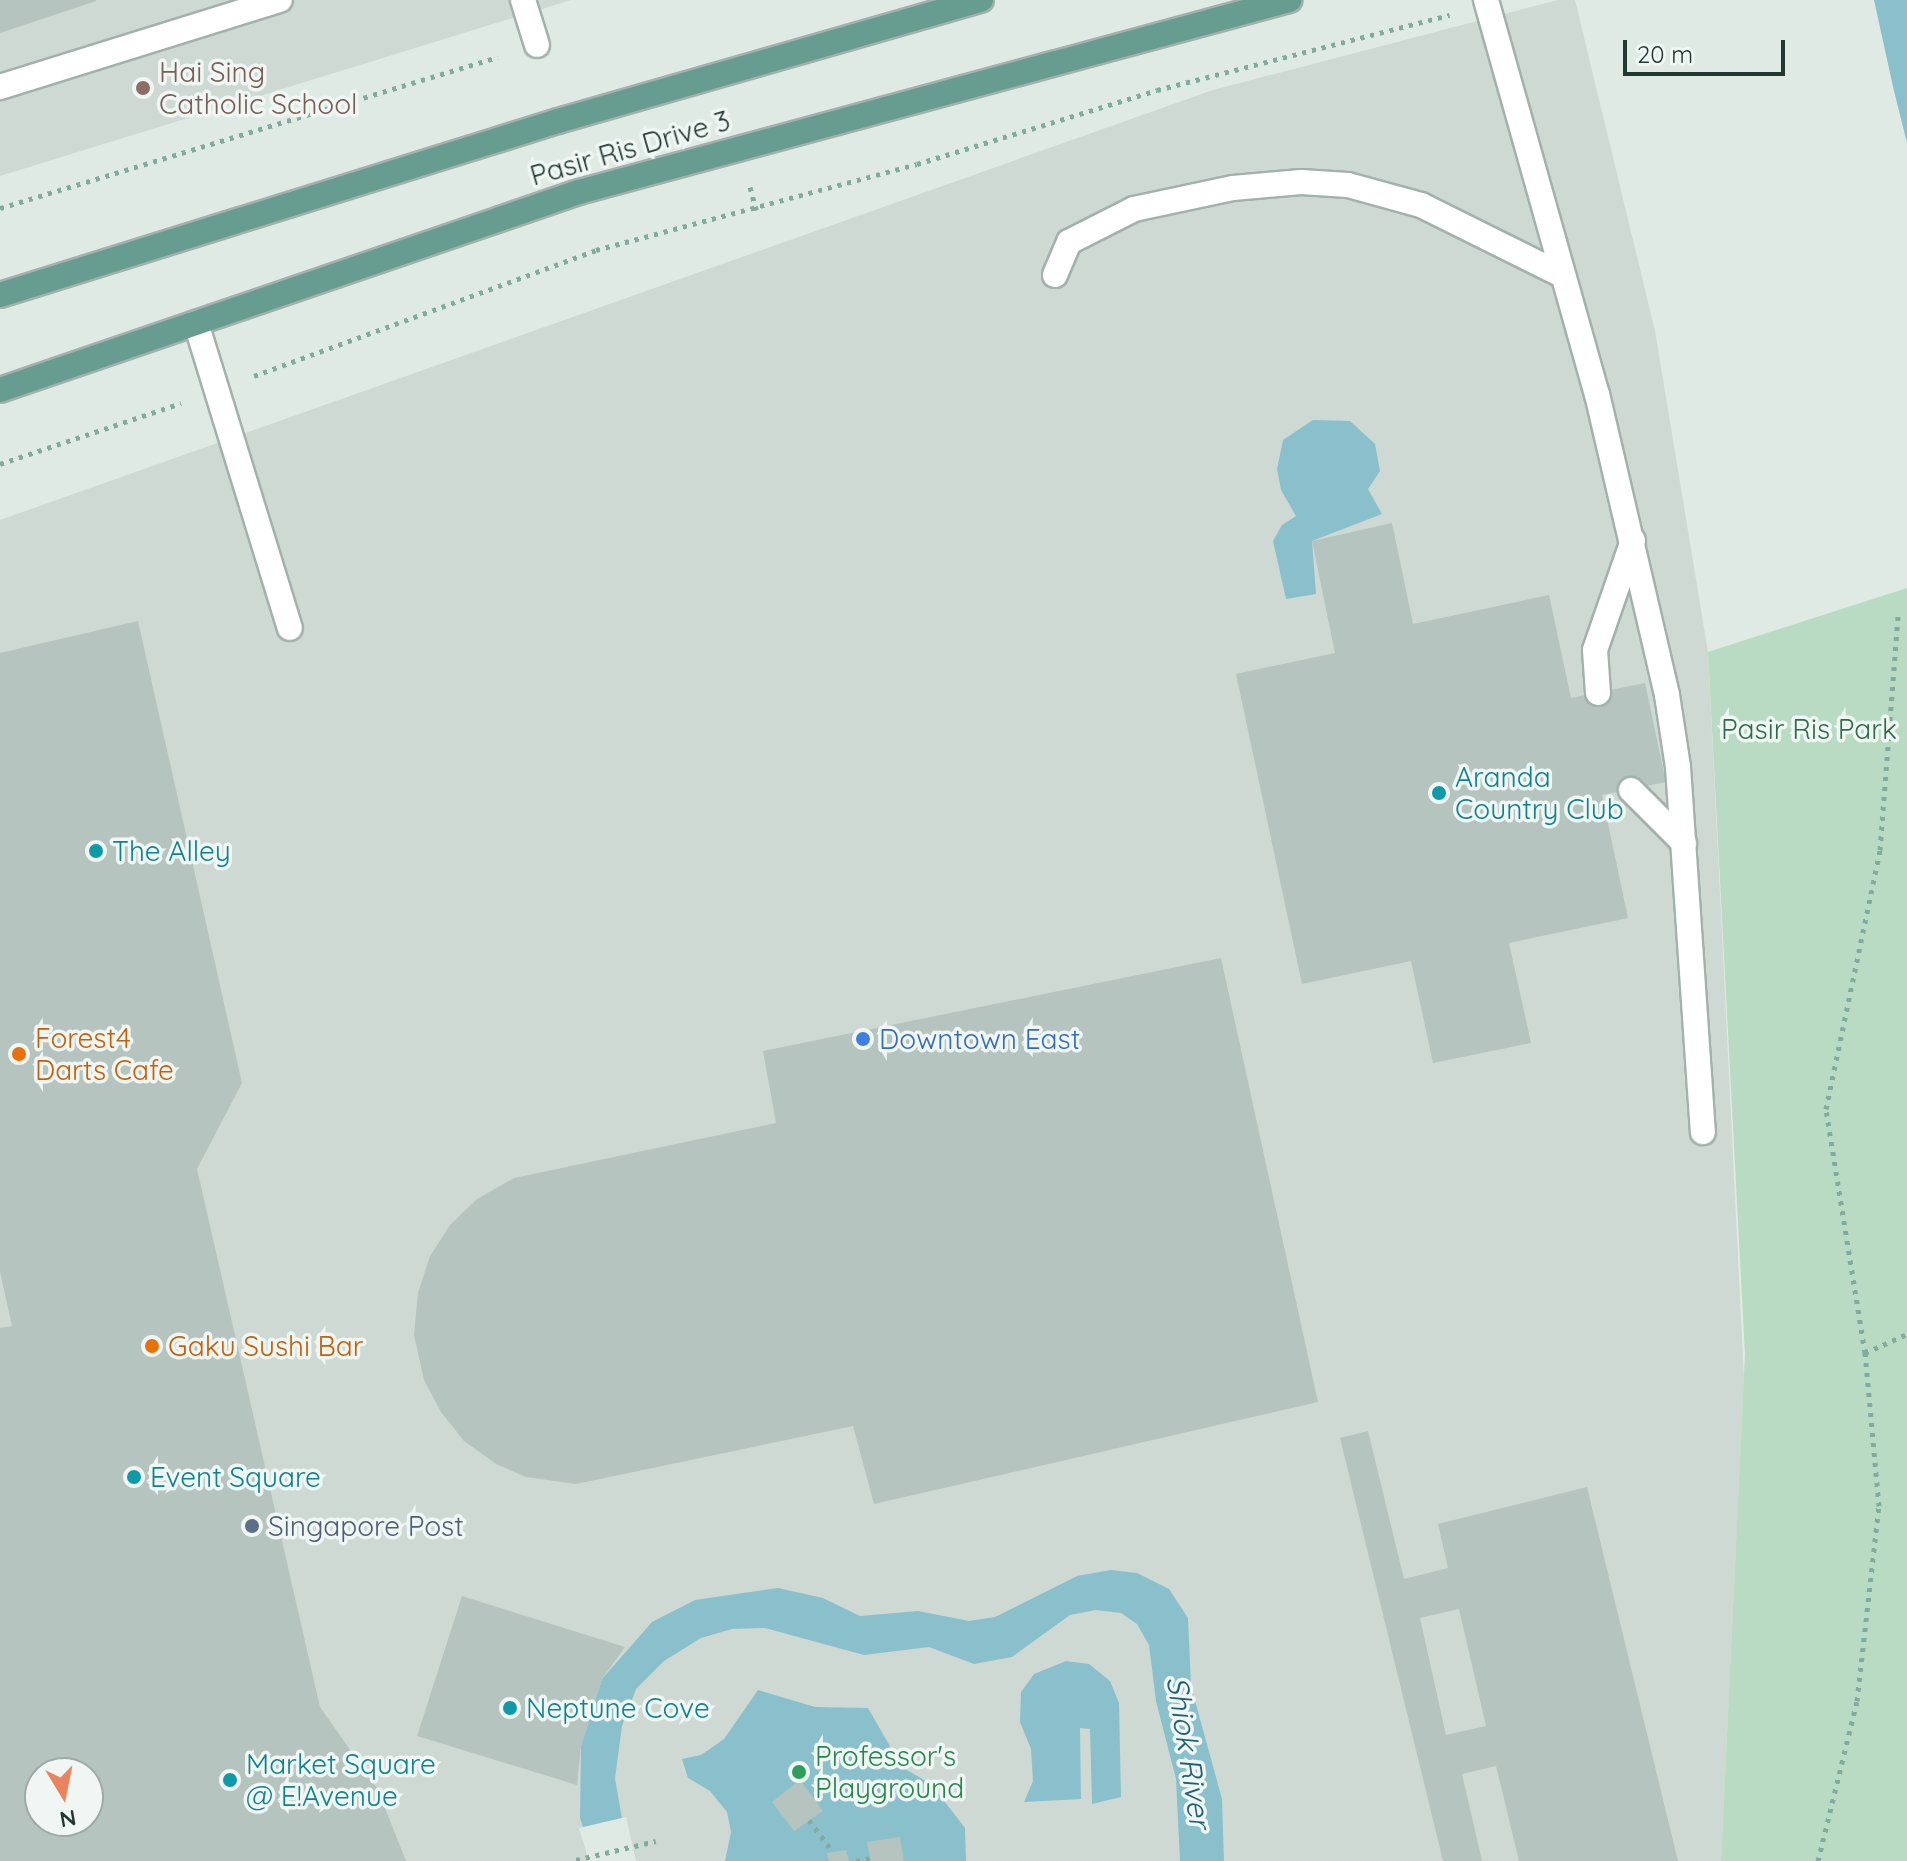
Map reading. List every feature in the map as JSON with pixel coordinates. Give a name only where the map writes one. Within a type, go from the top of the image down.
[{"type":"main road","name":"Pasir Ris Drive 3","points":[[0,295],[558,121],[981,0]]},
{"type":"main road","name":"Pasir Ris Drive 3","points":[[0,390],[579,192],[1289,0]]},
{"type":"lane","points":[[0,87],[280,0]]},
{"type":"lane","points":[[523,0],[537,45]]},
{"type":"lane","points":[[1486,3],[1633,540],[1667,695],[1684,843],[1703,1132]]},
{"type":"lane","points":[[1055,275],[1069,242],[1134,209],[1233,188],[1301,182],[1348,185],[1421,205],[1562,275]]},
{"type":"lane","points":[[196,323],[290,628]]},
{"type":"lane","points":[[1598,693],[1595,650],[1633,540]]},
{"type":"lane","points":[[1631,790],[1684,843]]},
{"type":"path","points":[[0,464],[217,390],[596,250],[873,177],[1157,90],[1486,3]]},
{"type":"path","points":[[0,208],[537,45]]},
{"type":"path","points":[[1818,1861],[1857,1701],[1879,1506],[1865,1353],[1826,1109],[1880,850],[1898,615]]},
{"type":"path","points":[[1865,1353],[1907,1334]]},
{"type":"path","points":[[809,1820],[833,1852]]},
{"type":"path","points":[[576,1860],[656,1841]]},
{"type":"path","points":[[856,1861],[870,1858]]},
{"type":"shaded area","name":"Hai Sing Catholic School","points":[[0,0],[571,0],[0,176]]},
{"type":"shaded area","name":"Downtown East","points":[[1558,0],[1575,0],[1655,331],[1708,652],[1744,1378],[1721,1861],[0,1861],[0,520],[1213,90]]},
{"type":"green space","name":"Pasir Ris Park","points":[[1907,588],[1907,1861],[1721,1861],[1745,1354],[1708,652]]},
{"type":"water","points":[[1874,0],[1907,0],[1907,143],[1894,91]]},
{"type":"water","points":[[1313,420],[1350,421],[1375,444],[1380,471],[1368,489],[1382,514],[1312,541],[1316,594],[1286,599],[1273,541],[1282,525],[1296,516],[1281,490],[1277,469],[1283,440]]},
{"type":"water","name":"Shiok River","points":[[1111,1570],[1137,1573],[1169,1589],[1188,1618],[1191,1686],[1222,1799],[1224,1861],[1180,1861],[1176,1779],[1156,1701],[1149,1645],[1137,1624],[1121,1613],[1096,1610],[1070,1615],[1012,1657],[974,1664],[929,1647],[864,1655],[765,1628],[732,1629],[701,1638],[664,1661],[636,1689],[622,1726],[615,1778],[626,1842],[594,1861],[580,1818],[581,1746],[602,1679],[652,1622],[695,1600],[778,1588],[823,1598],[860,1616],[918,1611],[969,1621],[995,1617],[1077,1576]]},
{"type":"water","points":[[1066,1661],[1089,1664],[1110,1681],[1119,1703],[1121,1797],[1092,1804],[1090,1729],[1080,1728],[1081,1799],[1024,1802],[1033,1781],[1031,1749],[1020,1722],[1021,1692],[1034,1674]]},
{"type":"water","name":"Professor's Playground","points":[[758,1690],[815,1707],[868,1708],[902,1767],[931,1784],[965,1828],[966,1861],[725,1861],[731,1832],[727,1812],[710,1791],[688,1778],[682,1759],[701,1755],[724,1739]]},
{"type":"pier","points":[[626,1817],[636,1861],[589,1861],[579,1828]]},
{"type":"building","points":[[0,0],[96,0],[96,1],[0,33]]},
{"type":"building","name":"Aranda Country Club","points":[[1392,523],[1413,624],[1549,595],[1571,698],[1645,683],[1666,782],[1602,795],[1628,918],[1509,943],[1531,1043],[1433,1063],[1411,961],[1302,984],[1236,674],[1335,653],[1312,541]]},
{"type":"building","points":[[138,621],[242,1083],[197,1169],[320,1707],[377,1788],[406,1861],[0,1861],[0,1328],[12,1326],[0,1272],[0,653]]},
{"type":"building","points":[[1221,958],[1318,1402],[874,1504],[853,1426],[576,1484],[526,1477],[496,1464],[464,1441],[441,1412],[424,1380],[414,1335],[418,1293],[430,1256],[450,1225],[477,1199],[514,1178],[776,1123],[763,1051]]},
{"type":"building","points":[[1368,1431],[1404,1579],[1448,1568],[1438,1524],[1587,1487],[1678,1861],[1519,1861],[1496,1766],[1462,1774],[1482,1861],[1443,1861],[1340,1438]],"holes":[[[1459,1609],[1486,1726],[1446,1735],[1420,1618]]]},
{"type":"building","name":"Neptune Cove","points":[[462,1596],[625,1647],[602,1679],[581,1746],[577,1785],[417,1736]]},
{"type":"building","points":[[800,1780],[823,1811],[794,1831],[772,1802]]},
{"type":"building","points":[[900,1837],[904,1861],[871,1861],[867,1842]]},
{"type":"building","points":[[846,1850],[849,1861],[829,1861],[827,1853]]},
{"type":"place","name":"Hai Sing Catholic School","points":[[143,88]]},
{"type":"place","name":"Aranda Country Club","points":[[1439,793]]},
{"type":"place","name":"The Alley","points":[[96,851]]},
{"type":"place","name":"Downtown East","points":[[863,1039]]},
{"type":"place","name":"Forest4 Darts Cafe","points":[[19,1054]]},
{"type":"place","name":"Gaku Sushi Bar","points":[[152,1346]]},
{"type":"place","name":"Event Square","points":[[134,1477]]},
{"type":"place","name":"Singapore Post","points":[[252,1526]]},
{"type":"place","name":"Neptune Cove","points":[[510,1708]]},
{"type":"place","name":"Professor's Playground","points":[[799,1772]]},
{"type":"place","name":"Market Square @ E!Avenue","points":[[230,1780]]}]
